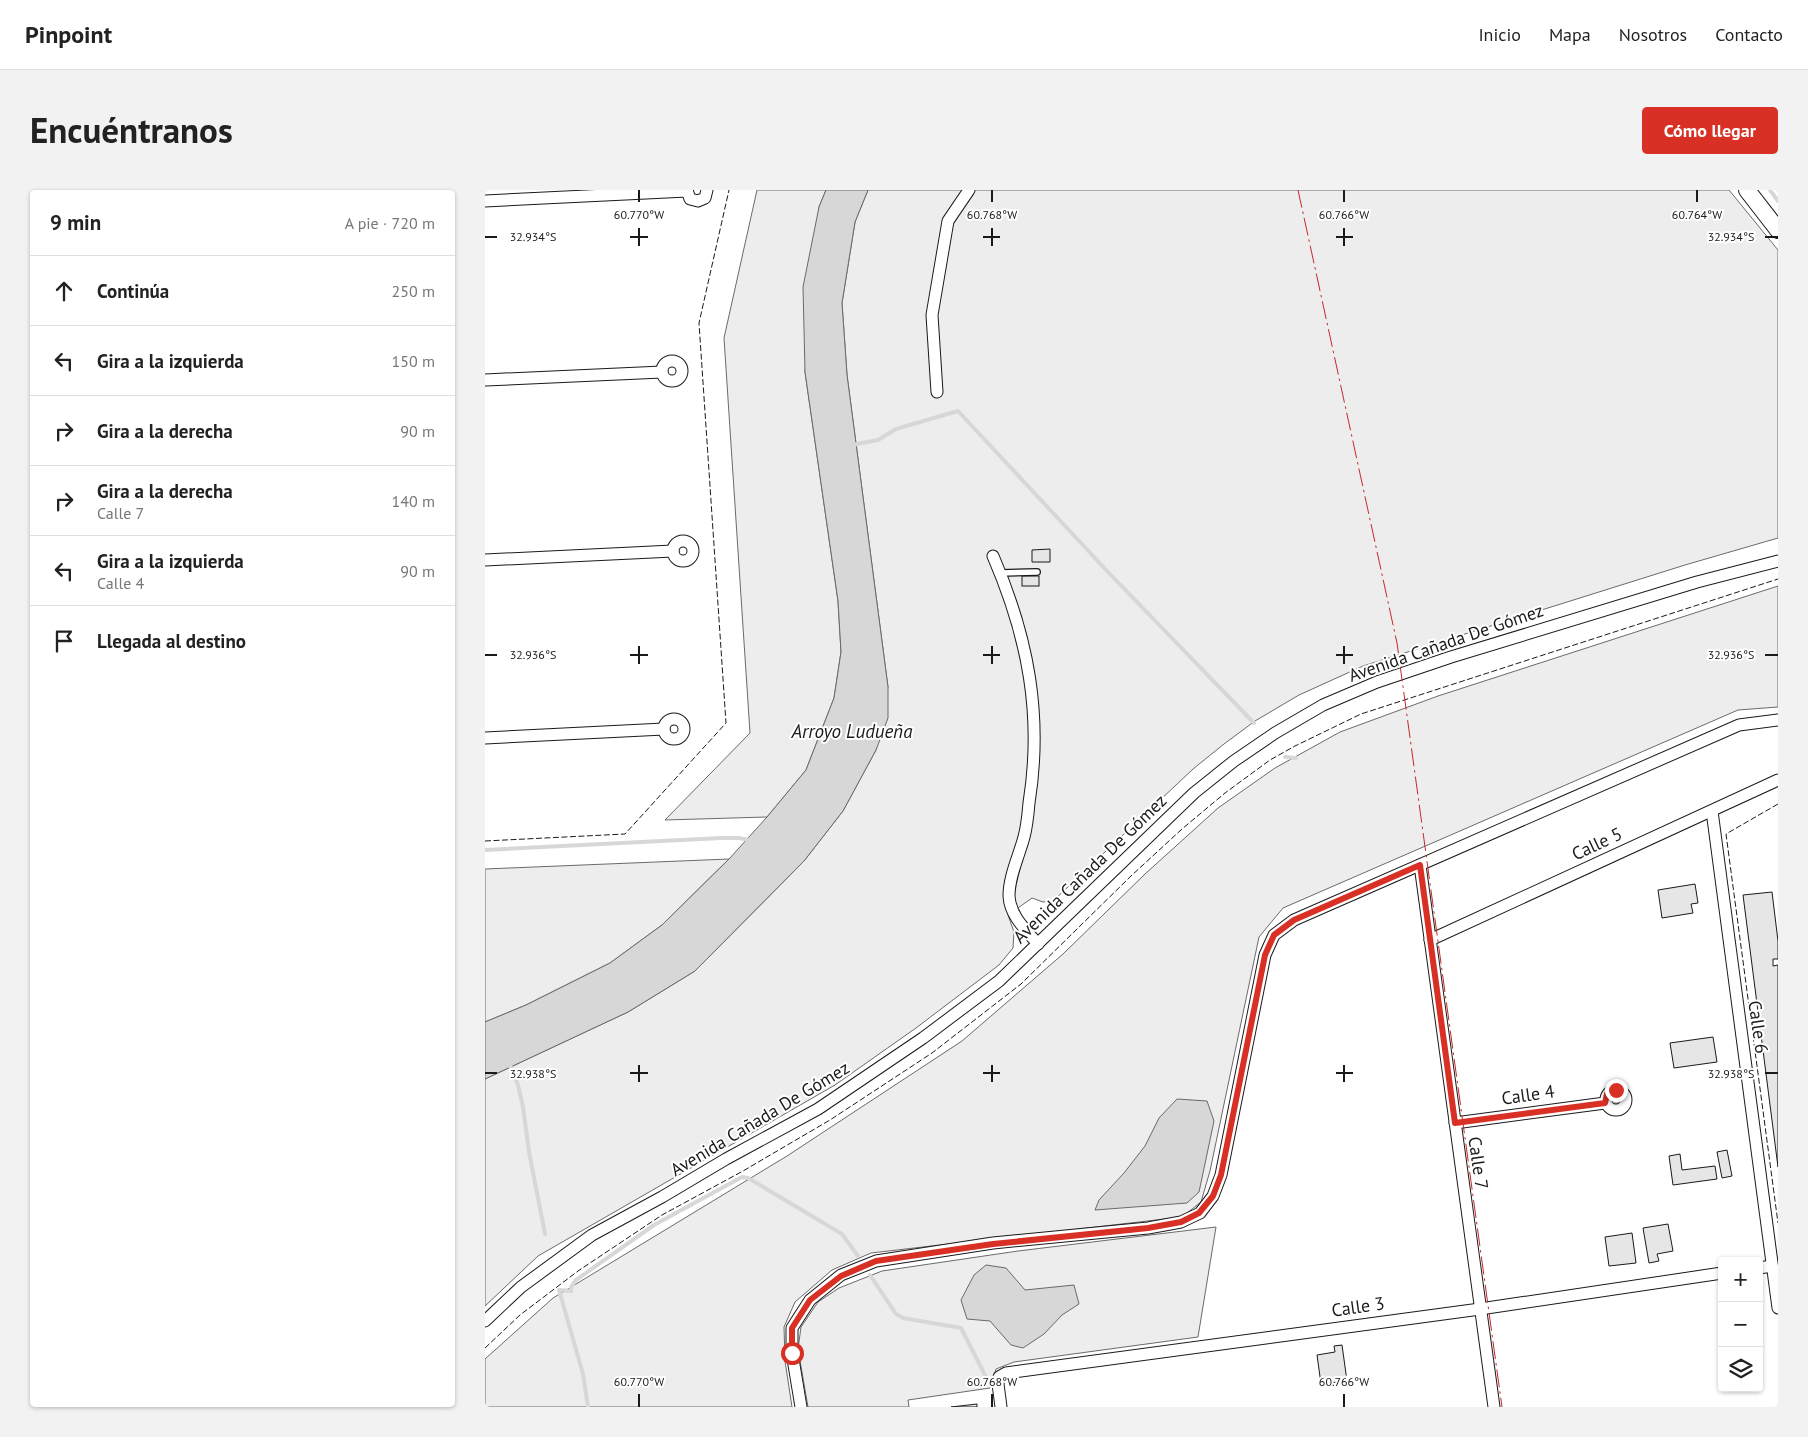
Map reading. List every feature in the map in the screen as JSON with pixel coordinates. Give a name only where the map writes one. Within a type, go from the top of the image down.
[{"type":"main road","points":[[1747,190],[1778,230]]},
{"type":"street","points":[[485,201],[687,191],[690,199],[697,202],[705,198],[707,190]]},
{"type":"street","points":[[937,392],[932,316],[948,220],[969,190]]},
{"type":"street","points":[[485,380],[661,372]]},
{"type":"street","points":[[485,560],[673,551]]},
{"type":"street","points":[[993,556],[1010,597],[1021,632],[1029,666],[1034,712],[1034,759],[1031,794],[1024,835],[1011,880],[1009,898],[1015,917],[1038,944]]},
{"type":"street","name":"Avenida Cañada De Gómez","points":[[485,1321],[521,1287],[592,1235],[726,1159],[818,1110],[916,1043],[999,981],[1194,793],[1234,761],[1275,733],[1323,706],[1377,682],[1451,656],[1697,582],[1778,561]]},
{"type":"street","points":[[801,1407],[792,1353],[792,1328],[810,1300],[841,1276],[876,1261],[993,1244],[1148,1228],[1181,1222],[1199,1213],[1213,1196],[1221,1175],[1265,955],[1274,935],[1294,920],[1739,725],[1778,720]]},
{"type":"street","points":[[485,738],[664,730]]},
{"type":"street","name":"Calle 5","points":[[1430,940],[1712,811],[1776,779]]},
{"type":"street","name":"Calle 6","points":[[1712,811],[1778,1308]]},
{"type":"street","name":"Calle 7","points":[[1420,865],[1494,1407]]},
{"type":"street","name":"Calle 4","points":[[1455,1123],[1605,1103]]},
{"type":"street","points":[[1763,1267],[1772,1266]]},
{"type":"street","name":"Calle 3","points":[[1001,1407],[998,1384],[999,1377],[1005,1372],[1480,1308],[1718,1274]]},
{"type":"lane","points":[[1001,573],[1037,572]]},
{"type":"shaded area","points":[[757,190],[826,190],[819,207],[805,372],[838,601],[841,652],[834,698],[806,770],[767,817],[665,820],[750,733],[724,338]]},
{"type":"shaded area","points":[[868,190],[1729,190],[1778,250],[1778,538],[1685,565],[1363,666],[1299,695],[1255,721],[1193,769],[1053,901],[1043,902],[1032,898],[1008,915],[1014,932],[1013,948],[999,965],[916,1028],[835,1085],[538,1256],[485,1306],[485,1079],[628,1012],[695,971],[804,861],[843,811],[876,750],[888,687],[847,375],[842,303],[855,222]]},
{"type":"shaded area","points":[[1778,586],[1778,707],[1738,710],[1283,908],[1259,937],[1210,1171],[1201,1202],[1182,1217],[871,1253],[832,1270],[795,1302],[784,1327],[785,1361],[792,1407],[485,1407],[485,1359],[553,1298],[787,1156],[962,1041],[1063,954],[1145,874],[1218,808],[1275,768],[1340,732],[1438,696]]},
{"type":"shaded area","points":[[729,859],[662,925],[610,963],[526,1005],[485,1022],[485,869]]},
{"type":"shaded area","points":[[1216,1227],[1198,1337],[1014,1362],[996,1369],[990,1388],[908,1400],[909,1407],[808,1407],[798,1349],[801,1327],[818,1302],[839,1288],[882,1271],[1018,1251]]},
{"type":"water","name":"Arroyo Ludueña","points":[[826,190],[868,190],[855,222],[842,303],[847,375],[888,687],[888,718],[876,750],[843,811],[804,861],[695,971],[628,1012],[485,1079],[485,1022],[526,1005],[610,963],[662,925],[729,859],[806,770],[834,698],[841,652],[838,601],[805,372],[803,287],[819,207]]},
{"type":"water","points":[[1177,1099],[1207,1101],[1214,1121],[1199,1192],[1187,1203],[1095,1210],[1099,1200],[1124,1173],[1145,1146],[1159,1118]]},
{"type":"water","points":[[986,1265],[1006,1268],[1025,1290],[1074,1285],[1079,1304],[1062,1315],[1044,1334],[1023,1348],[1011,1345],[990,1321],[967,1319],[961,1300],[974,1275]]},
{"type":"building","points":[[1050,549],[1050,562],[1032,562],[1032,550]]},
{"type":"building","points":[[1022,576],[1039,576],[1039,586],[1022,586]]},
{"type":"building","points":[[1695,884],[1698,903],[1691,904],[1693,913],[1662,918],[1658,890]]},
{"type":"building","points":[[1772,892],[1778,941],[1778,959],[1773,959],[1773,966],[1778,965],[1778,1167],[1743,895]]},
{"type":"building","points":[[1713,1037],[1717,1062],[1674,1068],[1670,1043]]},
{"type":"building","points":[[1727,1150],[1732,1176],[1722,1178],[1717,1152]]},
{"type":"building","points":[[1680,1154],[1682,1170],[1715,1166],[1717,1179],[1673,1185],[1669,1156]]},
{"type":"building","points":[[1668,1224],[1673,1251],[1657,1254],[1659,1261],[1649,1263],[1643,1228]]},
{"type":"building","points":[[1632,1233],[1636,1263],[1609,1266],[1605,1237]]},
{"type":"building","points":[[1342,1345],[1347,1381],[1321,1384],[1317,1355],[1335,1352],[1334,1346]]},
{"type":"building","points":[[977,1404],[977,1407],[951,1407]]},
{"type":"waterway","points":[[1770,190],[1778,201]]},
{"type":"waterway","points":[[852,445],[878,440],[896,429],[958,411],[1108,572],[1254,723]]},
{"type":"waterway","points":[[1285,757],[1296,758]]},
{"type":"waterway","points":[[485,850],[721,838],[749,840]]},
{"type":"waterway","points":[[509,1063],[518,1085],[523,1107],[529,1152],[545,1234]]},
{"type":"waterway","points":[[588,1407],[583,1374],[559,1290],[571,1291],[571,1287],[576,1280],[654,1225],[742,1177],[748,1178],[842,1234],[858,1256]]},
{"type":"waterway","points":[[870,1275],[896,1314],[903,1318],[961,1328],[987,1379]]},
{"type":"fence","points":[[485,841],[625,834],[726,723],[699,323],[729,190]]},
{"type":"fence","points":[[485,1348],[520,1315],[578,1271],[662,1215],[743,1171],[830,1120],[932,1053],[1021,984],[1131,876],[1182,829],[1225,793],[1270,760],[1361,714],[1778,579]]},
{"type":"fence","points":[[1778,804],[1726,834],[1778,1223]]},
{"type":"power","points":[[1298,190],[1397,643],[1502,1407]]},
{"type":"route","points":[[792,1353],[792,1328],[810,1300],[841,1276],[876,1261],[993,1244],[1148,1228],[1181,1222],[1199,1213],[1213,1196],[1221,1175],[1265,955],[1274,935],[1294,920],[1420,865],[1455,1123],[1605,1103],[1607,1094],[1616,1090]]}]
